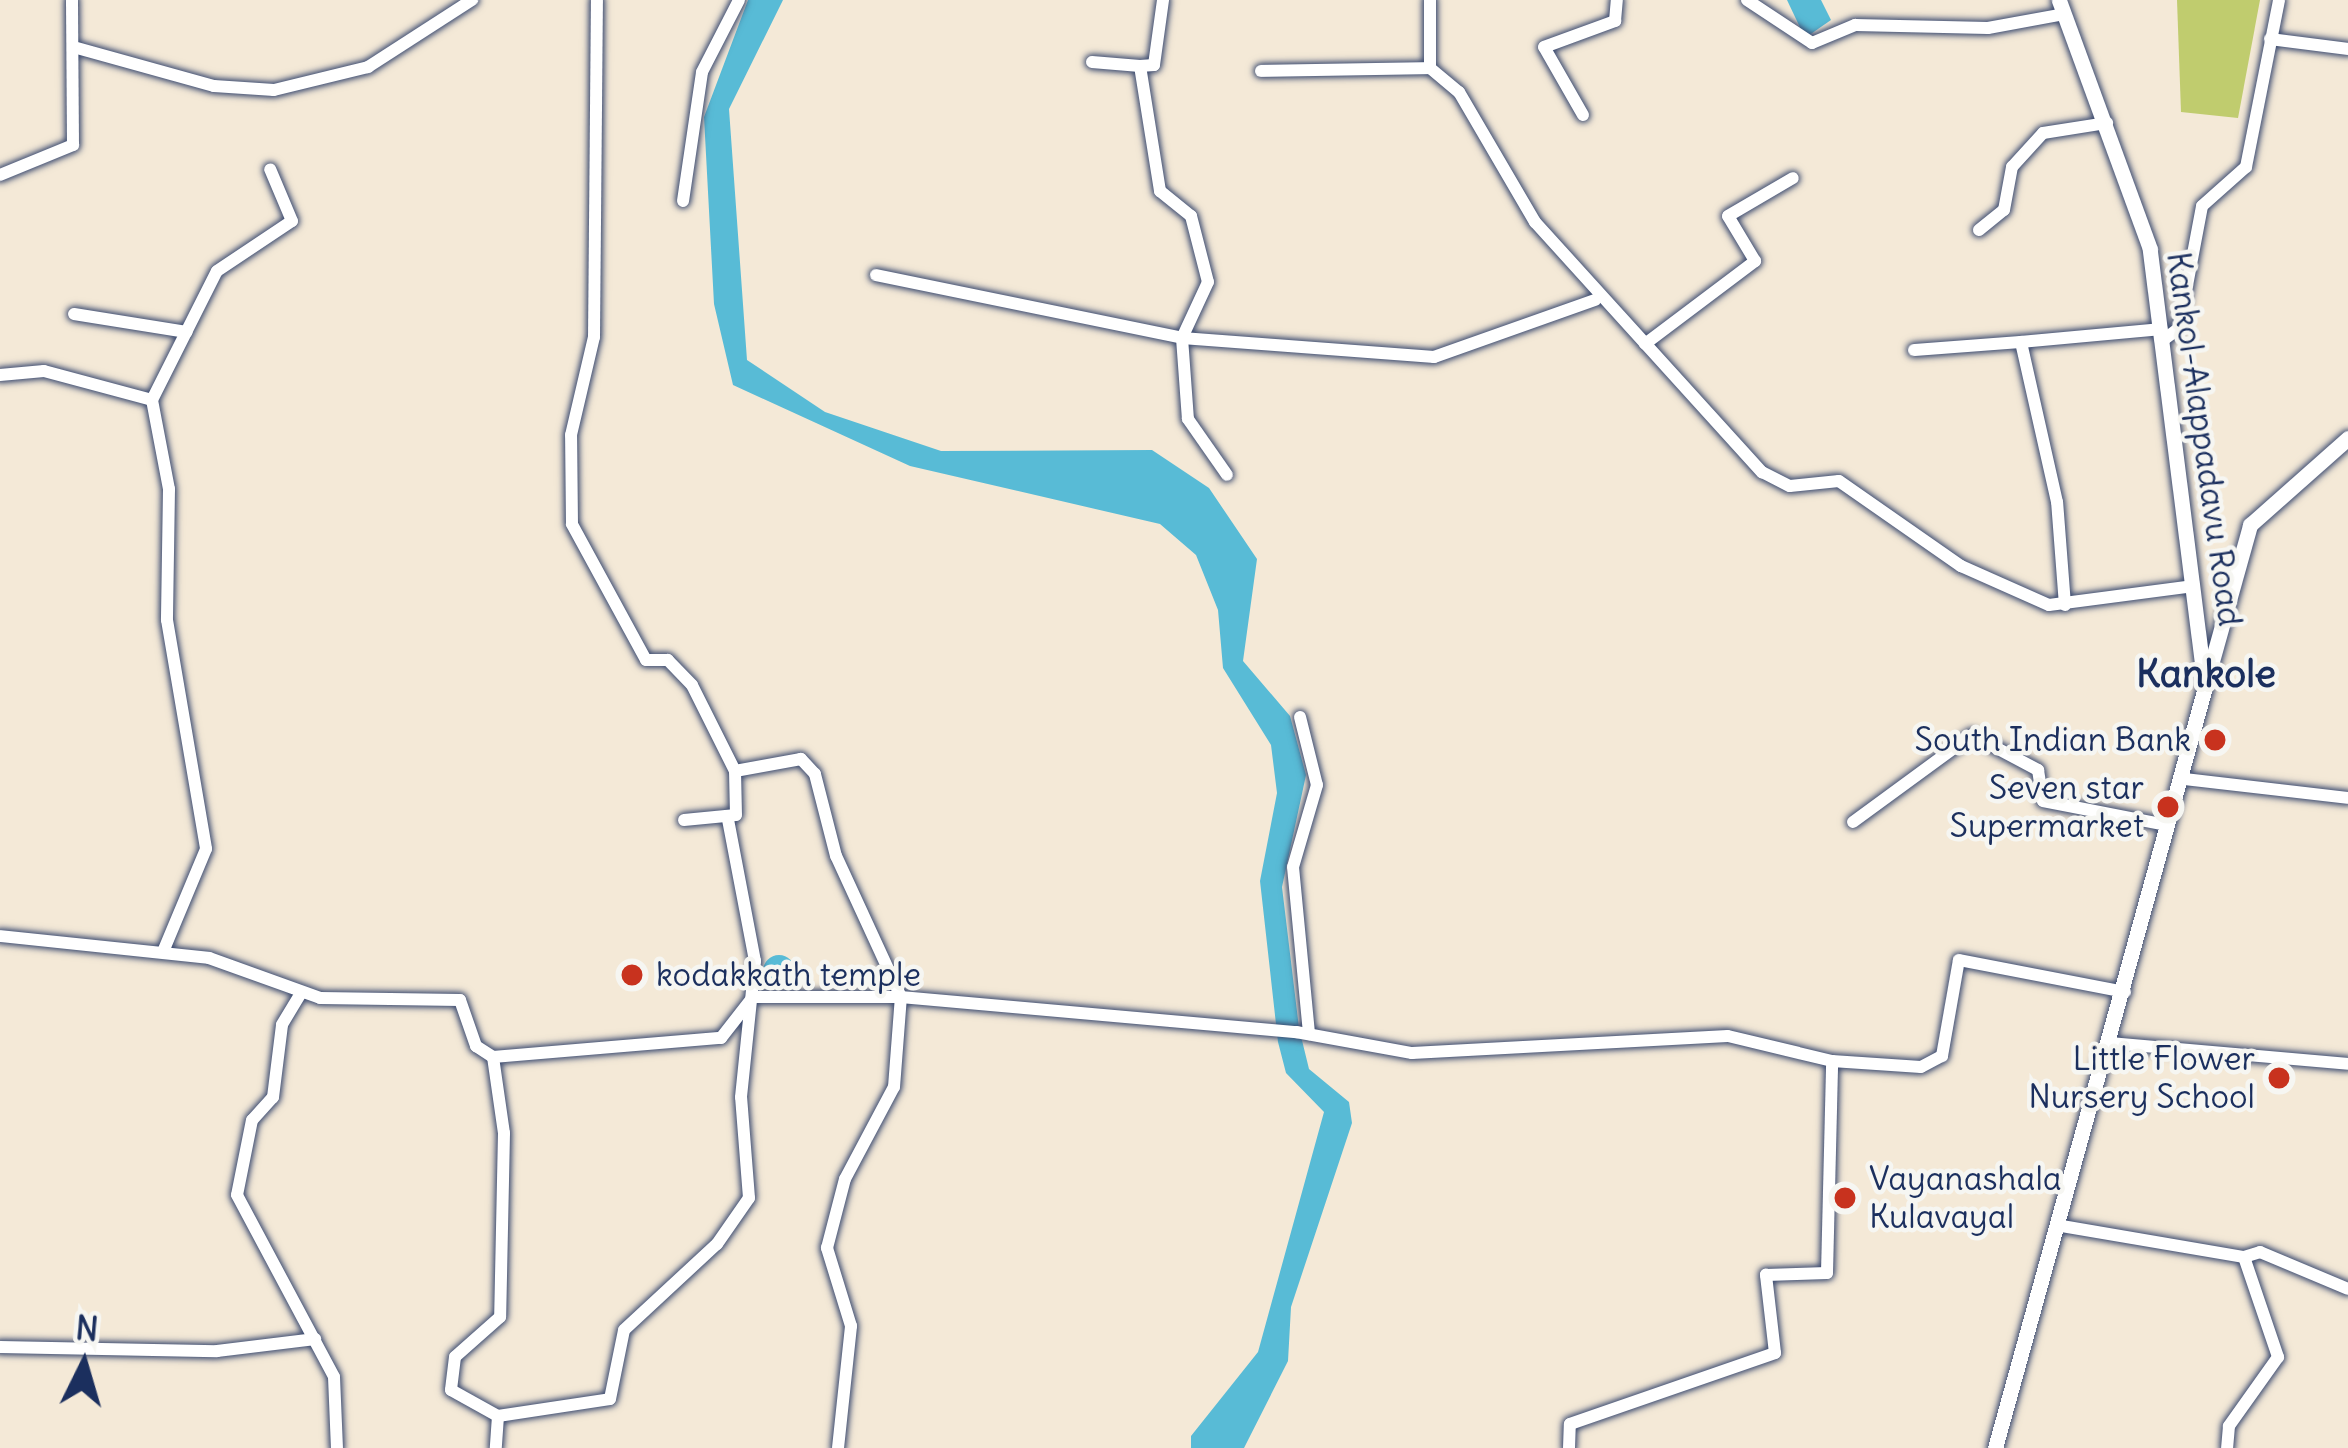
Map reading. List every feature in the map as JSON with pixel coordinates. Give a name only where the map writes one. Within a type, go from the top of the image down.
[{"type":"main road","name":"Kankol-Alappadavu Road","points":[[1995,1448],[2126,992],[2205,687],[2150,250],[2108,123],[2061,7]]},
{"type":"main road","points":[[2205,687],[2250,525],[2348,438]]},
{"type":"street","points":[[0,176],[73,145],[77,48],[72,0]]},
{"type":"street","points":[[77,48],[214,86],[274,90],[368,67],[472,0]]},
{"type":"street","points":[[493,1057],[504,1133],[500,1317],[454,1357],[451,1390],[498,1416],[610,1399],[624,1330],[717,1244],[749,1198],[741,1097],[753,997],[728,819],[735,771],[692,685],[668,660],[646,660],[572,524],[571,435],[595,316],[597,0]]},
{"type":"street","points":[[683,201],[701,72],[740,0]]},
{"type":"street","points":[[1092,62],[1154,65],[1163,0]]},
{"type":"street","points":[[1430,0],[1430,68]]},
{"type":"street","points":[[1582,115],[1544,47],[1615,20],[1617,0]]},
{"type":"street","points":[[1747,0],[1812,43],[1855,25],[1988,28],[2061,7]]},
{"type":"street","points":[[1914,350],[2162,335],[2179,328],[2202,206],[2246,167],[2279,0]]},
{"type":"street","points":[[2270,39],[2348,49]]},
{"type":"street","points":[[1140,66],[1160,190],[1191,216],[1208,282],[1182,338],[1188,419],[1227,475]]},
{"type":"street","points":[[1261,70],[1430,68],[1459,92],[1595,300],[1626,315],[1646,344],[1777,482],[1839,482],[1961,566],[2019,597],[2065,605],[2194,586]]},
{"type":"street","points":[[1979,230],[2004,210],[2012,167],[2043,133],[2108,123]]},
{"type":"street","points":[[163,952],[206,849],[167,620],[169,489],[152,400],[217,272],[292,221],[270,169]]},
{"type":"street","points":[[1646,344],[1755,261],[1728,217],[1793,178]]},
{"type":"street","points":[[876,275],[1182,338],[1434,357],[1595,300]]},
{"type":"street","points":[[74,314],[187,332]]},
{"type":"street","points":[[2021,342],[2056,502],[2065,605]]},
{"type":"street","points":[[0,375],[44,371],[152,400]]},
{"type":"street","points":[[1300,717],[1317,785],[1293,867],[1309,1034]]},
{"type":"street","points":[[1853,822],[1977,735],[2038,770],[2043,801],[2166,825]]},
{"type":"street","points":[[735,771],[801,759],[815,774],[836,856],[901,997],[894,1088],[845,1179],[827,1248],[851,1326],[838,1448]]},
{"type":"street","points":[[2184,779],[2348,798]]},
{"type":"street","points":[[684,820],[728,819]]},
{"type":"street","points":[[0,936],[163,952],[301,993],[460,1000],[476,1046],[493,1057],[721,1038],[753,997]]},
{"type":"street","points":[[753,997],[901,997],[1274,1029],[1412,1054],[1728,1036],[1832,1061],[1936,1064],[1966,957],[2126,992]]},
{"type":"street","points":[[301,993],[282,1025],[273,1097],[252,1120],[237,1195],[334,1377],[338,1448]]},
{"type":"street","points":[[2110,1043],[2348,1064]]},
{"type":"street","points":[[1569,1448],[1570,1424],[1775,1353],[1766,1275],[1827,1273],[1832,1061]]},
{"type":"street","points":[[2056,1225],[2244,1257],[2260,1252],[2348,1288]]},
{"type":"street","points":[[2227,1448],[2229,1426],[2278,1357],[2244,1257]]},
{"type":"street","points":[[0,1347],[217,1351],[315,1339]]},
{"type":"street","points":[[496,1448],[498,1416]]},
{"type":"green space","points":[[2177,0],[2260,0],[2238,118],[2181,112]]},
{"type":"water","points":[[748,0],[783,0],[729,109],[747,360],[825,412],[941,451],[1152,450],[1209,488],[1257,559],[1243,661],[1290,716],[1306,775],[1282,887],[1299,1028],[1309,1069],[1349,1102],[1352,1123],[1291,1307],[1288,1361],[1244,1448],[1191,1448],[1191,1436],[1258,1352],[1324,1112],[1286,1073],[1278,1042],[1260,881],[1277,793],[1271,745],[1223,668],[1218,610],[1196,555],[1160,524],[910,466],[733,385],[714,304],[704,117]]},
{"type":"water","points":[[1787,0],[1821,0],[1831,20],[1805,38]]},
{"type":"water","points":[[779,955],[790,960],[795,971],[790,982],[779,987],[768,982],[763,971],[768,960]]},
{"type":"place","name":"South Indian Bank","points":[[2215,740]]},
{"type":"place","name":"Seven star Supermarket","points":[[2168,807]]},
{"type":"place","name":"kodakkath temple","points":[[632,975]]},
{"type":"place","name":"Little Flower Nursery School","points":[[2279,1078]]},
{"type":"place","name":"Vayanashala Kulavayal","points":[[1845,1198]]},
{"type":"district","name":"Kankole","points":[[2206,674]]}]
